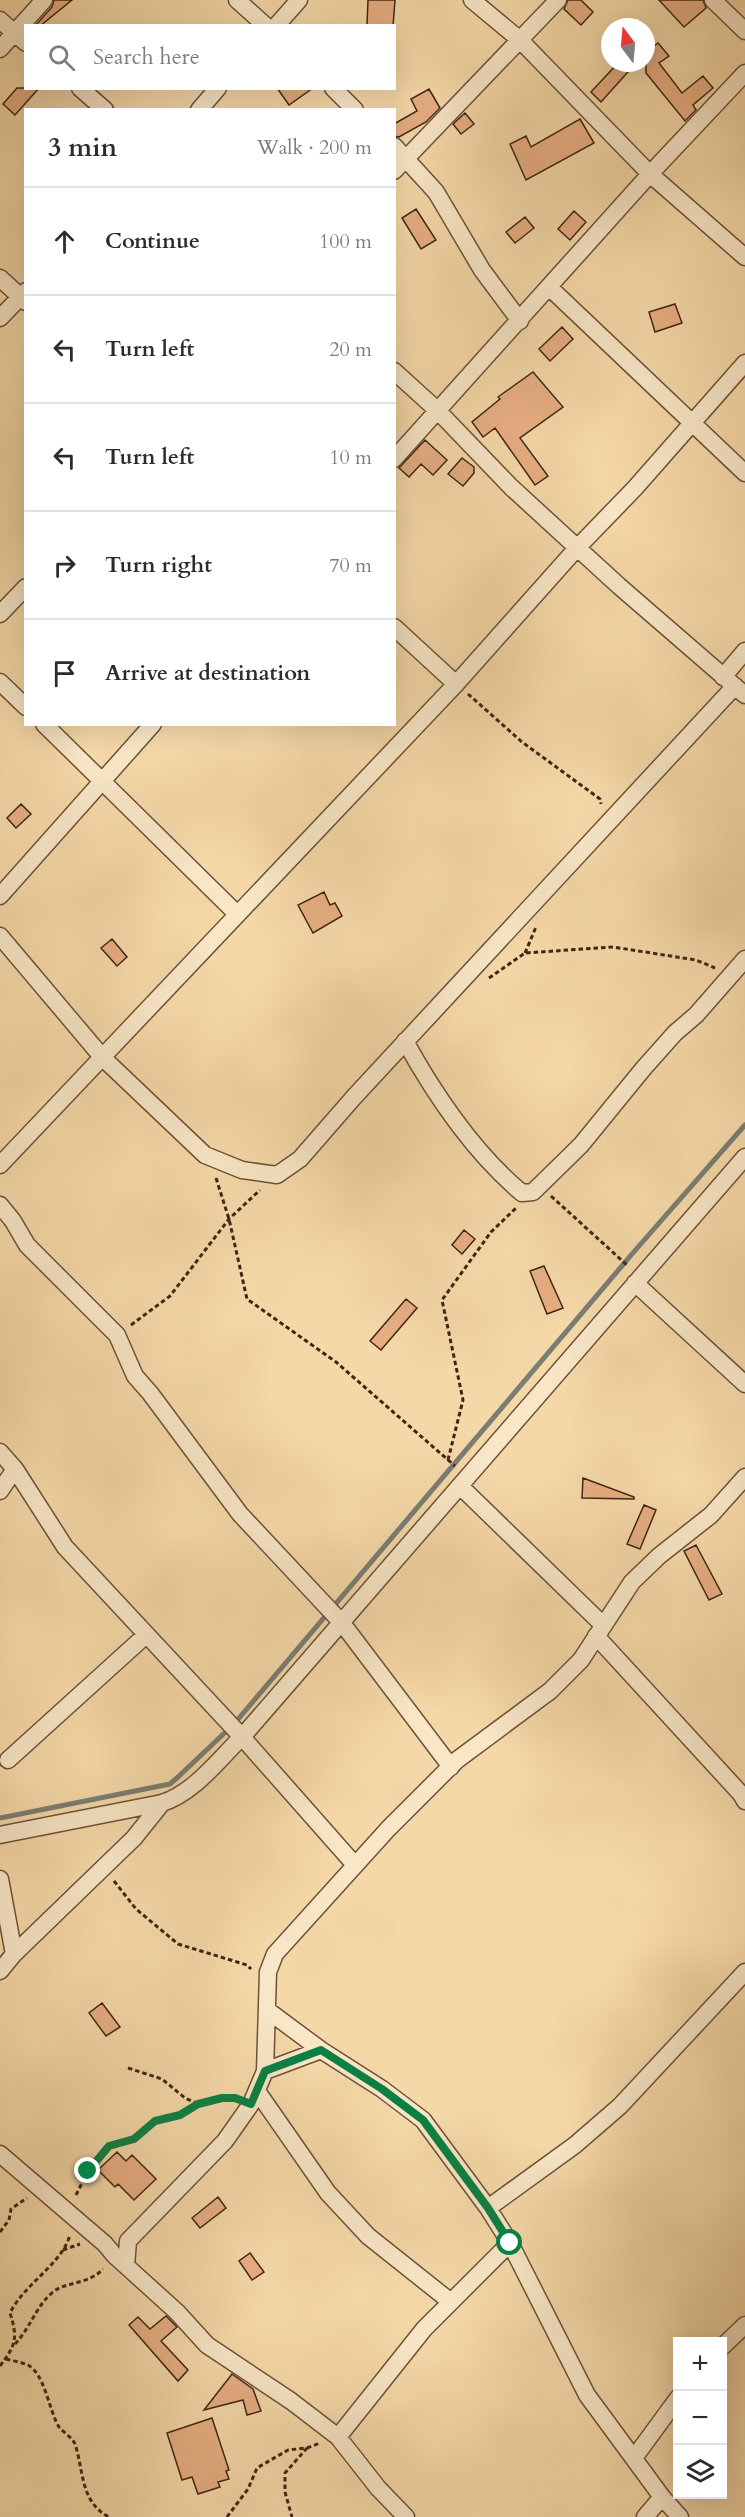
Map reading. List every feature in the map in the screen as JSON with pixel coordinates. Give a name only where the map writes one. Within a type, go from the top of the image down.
[{"type":"street","points":[[29,24],[44,0]]},
{"type":"street","points":[[237,0],[264,24]]},
{"type":"street","points":[[278,24],[299,0]]},
{"type":"street","points":[[472,0],[520,40],[650,174],[745,257]]},
{"type":"street","points":[[520,321],[482,270],[436,192],[400,152],[520,40],[558,0]]},
{"type":"street","points":[[713,0],[745,31]]},
{"type":"street","points":[[0,20],[20,38],[0,49]]},
{"type":"street","points":[[396,457],[650,174],[745,73]]},
{"type":"street","points":[[82,90],[103,108]]},
{"type":"street","points":[[201,108],[216,90]]},
{"type":"street","points":[[335,90],[354,108]]},
{"type":"street","points":[[0,278],[23,296],[0,318]]},
{"type":"street","points":[[549,287],[745,473]]},
{"type":"street","points":[[0,1165],[456,684],[577,548],[635,488],[745,363]]},
{"type":"street","points":[[396,373],[437,410],[511,487],[734,686]]},
{"type":"street","points":[[0,614],[24,589]]},
{"type":"street","points":[[396,629],[456,684]]},
{"type":"street","points":[[0,936],[103,1058],[205,1155],[242,1170],[277,1175],[300,1159],[405,1041],[734,686],[745,651]]},
{"type":"street","points":[[0,682],[24,704]]},
{"type":"street","points":[[46,726],[237,914]]},
{"type":"street","points":[[0,896],[151,726]]},
{"type":"street","points":[[405,1041],[438,1099],[464,1131],[512,1184],[522,1192],[536,1189],[580,1145],[669,1040],[745,960]]},
{"type":"street","points":[[0,1835],[162,1803],[177,1798],[189,1789],[242,1737],[745,1157]]},
{"type":"street","points":[[0,1205],[13,1221],[27,1245],[117,1335],[135,1376],[240,1514],[342,1623],[451,1767]]},
{"type":"street","points":[[635,1283],[745,1384]]},
{"type":"street","points":[[0,1452],[15,1470],[65,1547],[242,1737],[355,1865]]},
{"type":"street","points":[[0,1491],[15,1470]]},
{"type":"street","points":[[115,2255],[225,2141],[254,2097],[265,2071],[269,1964],[275,1954],[355,1865],[451,1767],[550,1691],[581,1660],[632,1582],[659,1556],[711,1515],[745,1478]]},
{"type":"street","points":[[460,1486],[599,1631],[741,1794],[745,1802]]},
{"type":"street","points":[[8,1760],[146,1635]]},
{"type":"street","points":[[0,1971],[14,1954],[134,1838],[162,1803]]},
{"type":"street","points":[[0,1880],[14,1954]]},
{"type":"street","points":[[488,2208],[575,2145],[620,2106],[745,1972]]},
{"type":"street","points":[[267,2010],[423,2120],[488,2208],[510,2243],[586,2395],[634,2457],[662,2498],[680,2517]]},
{"type":"street","points":[[265,2071],[321,2050]]},
{"type":"street","points":[[254,2097],[328,2193],[368,2236],[451,2302]]},
{"type":"street","points":[[0,2154],[33,2181],[177,2312],[207,2345],[291,2401],[338,2437],[378,2488],[406,2517]]},
{"type":"street","points":[[115,2255],[128,2241]]},
{"type":"street","points":[[338,2437],[424,2329],[510,2243]]},
{"type":"street","points":[[727,2343],[745,2325]]},
{"type":"street","points":[[634,2457],[673,2405]]},
{"type":"street","points":[[645,2517],[662,2498]]},
{"type":"path","points":[[456,684],[522,742],[600,799],[609,823]]},
{"type":"path","points":[[525,953],[537,924]]},
{"type":"path","points":[[481,984],[525,953],[613,947],[696,960],[732,975]]},
{"type":"path","points":[[205,1155],[221,1187],[247,1299],[336,1362],[448,1460],[463,1400],[442,1300],[491,1232],[536,1189],[621,1260]]},
{"type":"path","points":[[117,1335],[170,1296],[229,1219],[277,1175]]},
{"type":"path","points":[[104,1868],[136,1909],[178,1944],[247,1965],[268,1987]]},
{"type":"path","points":[[128,2068],[162,2079],[198,2104]]},
{"type":"path","points":[[50,2197],[74,2200],[88,2171],[109,2146],[134,2139],[155,2121],[180,2115],[198,2104],[222,2098],[254,2097]]},
{"type":"path","points":[[0,2232],[9,2220],[11,2209],[32,2195],[33,2181]]},
{"type":"path","points":[[15,2344],[15,2329],[10,2313],[17,2299],[63,2250],[71,2232]]},
{"type":"path","points":[[0,2366],[27,2331],[40,2304],[56,2290],[78,2284],[98,2274],[115,2255]]},
{"type":"path","points":[[6,2359],[31,2366],[43,2383],[49,2405],[60,2428],[74,2441],[86,2493],[99,2512],[109,2517]]},
{"type":"path","points":[[227,2517],[248,2489],[257,2468],[288,2450],[307,2448],[285,2473],[285,2492],[292,2517]]},
{"type":"building","points":[[54,0],[72,0],[42,24],[37,24],[52,7]]},
{"type":"building","points":[[368,0],[395,0],[393,24],[367,24]]},
{"type":"building","points":[[568,0],[581,0],[593,12],[581,25],[564,9]]},
{"type":"building","points":[[659,0],[703,0],[706,8],[684,27]]},
{"type":"building","points":[[658,43],[669,56],[659,63],[682,93],[703,76],[713,88],[693,105],[696,110],[685,121],[646,73],[655,72],[655,45]]},
{"type":"building","points":[[610,72],[628,72],[601,102],[591,92]]},
{"type":"building","points":[[17,88],[37,90],[15,115],[3,104]]},
{"type":"building","points":[[429,89],[440,108],[426,122],[399,137],[396,136],[396,123],[417,111],[411,99]]},
{"type":"building","points":[[278,90],[310,90],[289,105]]},
{"type":"building","points":[[465,113],[474,124],[461,134],[453,124]]},
{"type":"building","points":[[580,119],[594,143],[526,180],[510,144],[526,136],[531,147]]},
{"type":"building","points":[[416,209],[436,240],[421,249],[402,218]]},
{"type":"building","points":[[574,211],[586,222],[570,240],[558,229]]},
{"type":"building","points":[[525,217],[534,228],[515,243],[506,232]]},
{"type":"building","points":[[675,304],[682,323],[655,332],[649,312]]},
{"type":"building","points":[[562,327],[573,339],[550,361],[539,349]]},
{"type":"building","points":[[533,372],[563,407],[520,438],[548,476],[535,485],[495,428],[483,437],[472,422],[500,399],[498,397]]},
{"type":"building","points":[[425,440],[447,460],[433,475],[421,464],[409,477],[399,468]]},
{"type":"building","points":[[462,458],[474,467],[474,473],[463,486],[448,474]]},
{"type":"building","points":[[21,804],[31,814],[16,828],[7,818]]},
{"type":"building","points":[[324,892],[330,905],[335,903],[342,916],[313,933],[298,905]]},
{"type":"building","points":[[112,939],[127,957],[117,966],[101,948]]},
{"type":"building","points":[[464,1230],[475,1239],[462,1254],[452,1245]]},
{"type":"building","points":[[544,1266],[563,1308],[547,1314],[530,1271]]},
{"type":"building","points":[[406,1299],[417,1308],[381,1350],[370,1341]]},
{"type":"building","points":[[583,1478],[634,1497],[634,1499],[582,1498]]},
{"type":"building","points":[[644,1505],[656,1510],[640,1549],[627,1544]]},
{"type":"building","points":[[696,1545],[722,1594],[709,1600],[684,1551]]},
{"type":"building","points":[[102,2003],[120,2027],[106,2036],[89,2013]]},
{"type":"building","points":[[117,2152],[126,2161],[132,2155],[156,2179],[134,2200],[118,2184],[115,2187],[98,2170]]},
{"type":"building","points":[[218,2197],[226,2208],[200,2228],[192,2218]]},
{"type":"building","points":[[250,2253],[264,2272],[252,2280],[239,2261]]},
{"type":"building","points":[[166,2316],[177,2327],[161,2341],[188,2370],[178,2381],[129,2325],[138,2317],[150,2329]]},
{"type":"building","points":[[232,2374],[253,2389],[261,2411],[247,2415],[243,2400],[204,2410]]},
{"type":"building","points":[[212,2418],[229,2470],[226,2471],[229,2479],[218,2482],[220,2487],[198,2494],[192,2477],[182,2480],[167,2433]]},
{"type":"waterway","points":[[0,1818],[170,1784],[178,1777],[234,1724],[632,1254],[745,1125]]},
{"type":"route","points":[[88,2171],[109,2146],[134,2139],[155,2121],[180,2115],[190,2111],[198,2104],[222,2098],[235,2098],[251,2104],[265,2071],[321,2050],[382,2089],[423,2120],[488,2208],[510,2243]]}]
